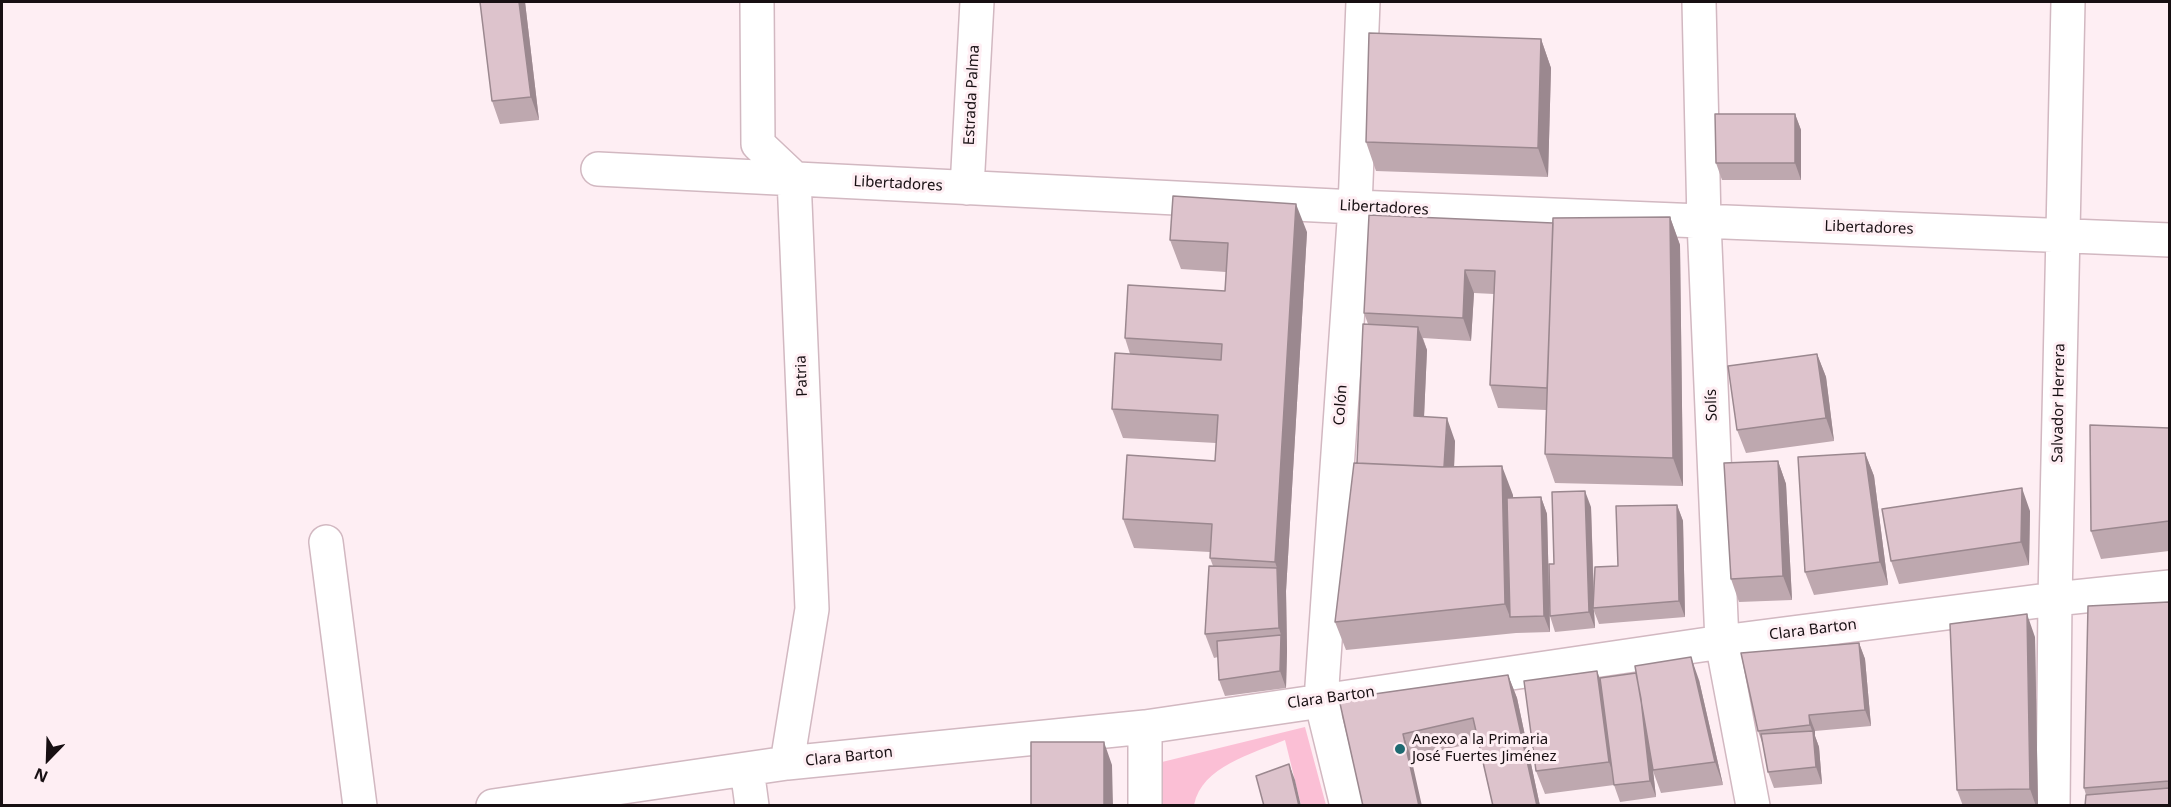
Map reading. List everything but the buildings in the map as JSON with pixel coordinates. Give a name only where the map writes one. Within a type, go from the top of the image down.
[{"type":"street","points":[[757,2],[758,144],[794,178]]},
{"type":"street","name":"Estrada Palma","points":[[967,189],[977,2]]},
{"type":"street","name":"Colón","points":[[1347,806],[1321,700],[1355,207],[1363,2]]},
{"type":"street","name":"Solís","points":[[1699,2],[1704,222],[1722,642],[1753,806]]},
{"type":"street","name":"Salvador Herrera","points":[[2053,806],[2055,599],[2068,2]]},
{"type":"street","name":"Libertadores","points":[[598,169],[1355,207],[2169,240]]},
{"type":"street","name":"Patria","points":[[787,763],[813,609],[794,178]]},
{"type":"street","points":[[326,542],[360,806]]},
{"type":"street","name":"Clara Barton","points":[[493,806],[787,763],[1145,727],[1722,642],[2055,599],[2169,587]]},
{"type":"street","points":[[1145,727],[1145,806]]},
{"type":"street","points":[[747,769],[752,806]]},
{"type":"shaded area","points":[[1305,727],[1326,805],[1301,805],[1285,740],[1244,756],[1218,771],[1207,780],[1194,805],[1163,805],[1162,762]]},
{"type":"place","name":"Anexo a la Primaria José Fuertes Jiménez","points":[[1400,749]]}]
